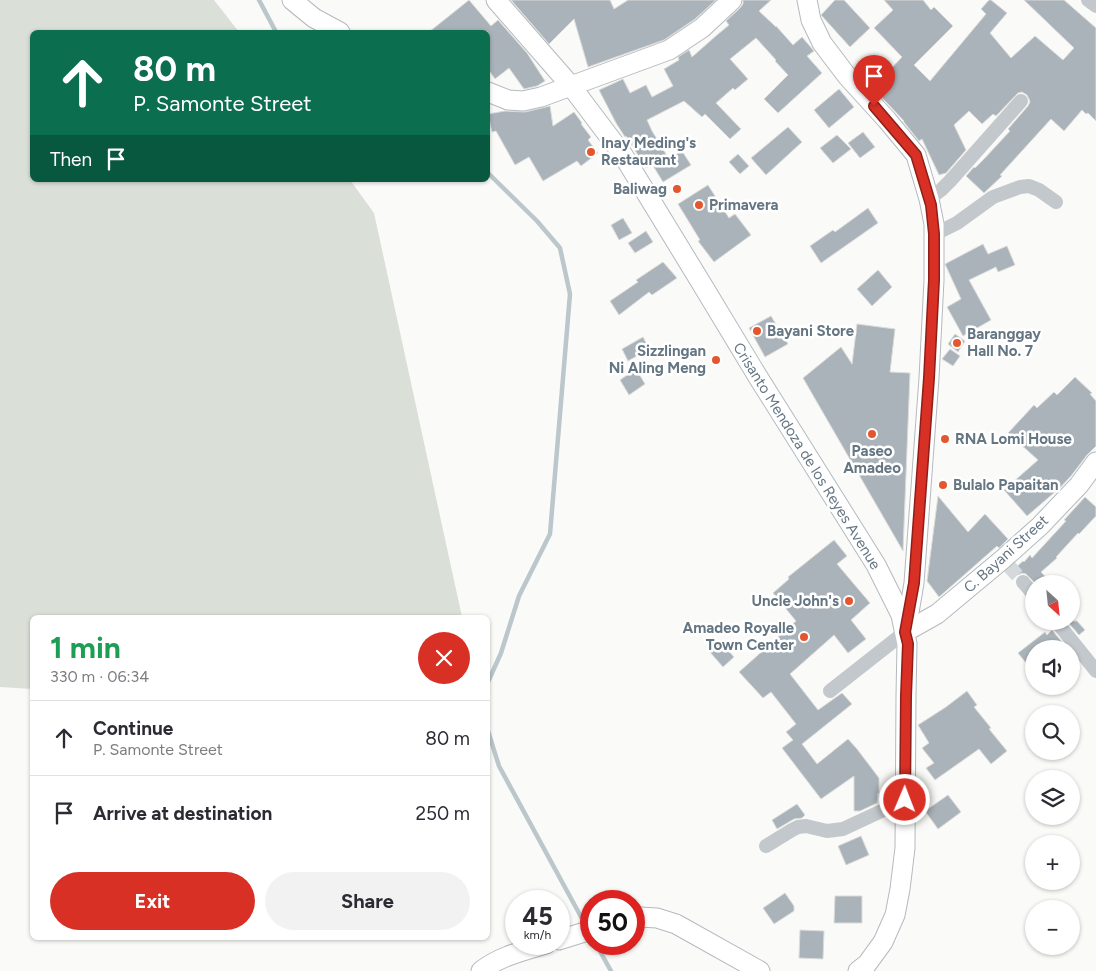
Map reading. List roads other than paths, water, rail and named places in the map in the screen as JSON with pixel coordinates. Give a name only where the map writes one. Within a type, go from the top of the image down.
[{"type":"main road","points":[[292,0],[314,18],[336,30]]},
{"type":"main road","name":"Crisanto Mendoza de los Reyes Avenue","points":[[496,0],[571,86],[623,155],[758,377],[876,565],[901,615],[908,644],[905,848],[895,915],[883,942],[864,969]]},
{"type":"main road","points":[[490,93],[508,100],[523,101],[541,98],[668,50],[702,28],[732,0]]},
{"type":"main road","points":[[808,0],[811,20],[822,43],[847,76],[916,155],[934,224],[934,280],[929,378],[914,583],[905,632]]},
{"type":"main road","name":"C. Bayani Street","points":[[905,632],[937,614],[1005,562],[1079,484],[1096,462]]},
{"type":"main road","points":[[645,917],[657,918],[676,924],[760,971]]},
{"type":"main road","points":[[481,971],[499,959],[511,955]]},
{"type":"street","points":[[1088,0],[1096,6]]},
{"type":"street","points":[[929,199],[950,181],[1020,102]]},
{"type":"street","points":[[934,234],[957,222],[994,197],[1020,187],[1029,186],[1039,190],[1056,202]]},
{"type":"street","points":[[1063,630],[1096,671]]},
{"type":"street","points":[[830,691],[905,632]]},
{"type":"street","points":[[766,846],[798,827],[806,826],[827,831],[835,830],[851,825],[905,800]]},
{"type":"waterway","points":[[259,0],[275,30]]},
{"type":"waterway","points":[[490,175],[537,221],[560,248],[570,294],[550,534],[519,596],[501,653],[490,678]]},
{"type":"waterway","points":[[490,737],[499,766],[580,915]]},
{"type":"waterway","points":[[602,955],[611,971]]},
{"type":"tunnel","points":[[1008,565],[1023,582]]},
{"type":"place","name":"Inay Meding's Restaurant","points":[[591,152]]},
{"type":"place","name":"Baliwag","points":[[677,189]]},
{"type":"place","name":"Primavera","points":[[699,205]]},
{"type":"place","name":"Bayani Store","points":[[757,331]]},
{"type":"place","name":"Baranggay Hall No. 7","points":[[957,343]]},
{"type":"place","name":"Sizzlingan Ni Aling Meng","points":[[716,360]]},
{"type":"place","name":"Paseo Amadeo","points":[[872,434]]},
{"type":"place","name":"RNA Lomi House","points":[[945,439]]},
{"type":"place","name":"Bulalo Papaitan","points":[[943,485]]},
{"type":"place","name":"Uncle John's","points":[[849,601]]},
{"type":"place","name":"Amadeo Royalle Town Center","points":[[804,637]]}]
